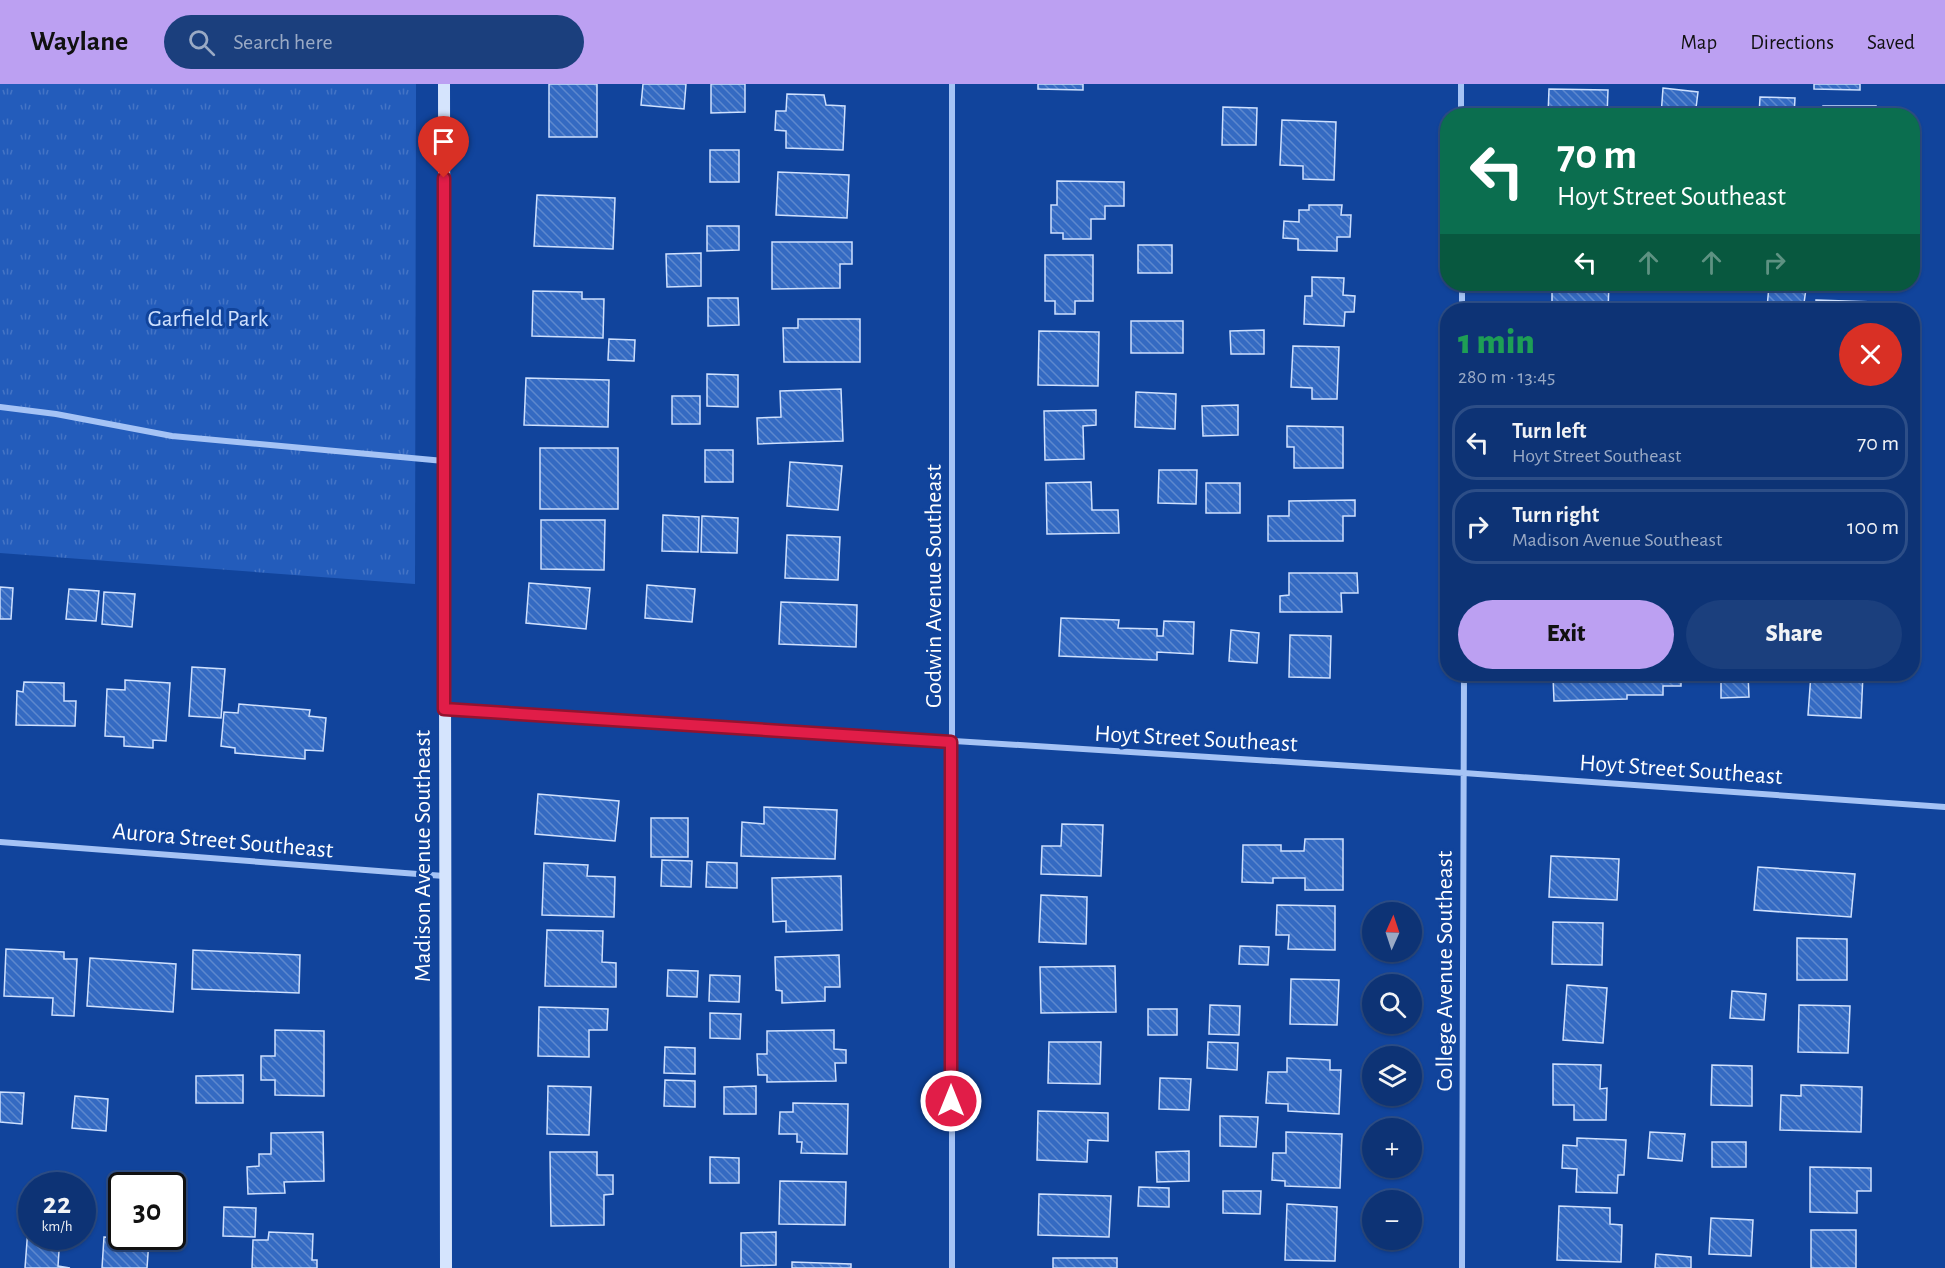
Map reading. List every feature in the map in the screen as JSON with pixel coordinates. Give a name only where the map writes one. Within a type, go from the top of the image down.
[{"type":"street","name":"Madison Avenue Southeast","points":[[444,84],[446,1268]]},
{"type":"street","name":"Godwin Avenue Southeast","points":[[952,84],[952,1268]]},
{"type":"street","points":[[1461,84],[1461,108]]},
{"type":"street","points":[[0,407],[56,414],[172,436],[444,461]]},
{"type":"street","name":"College Avenue Southeast","points":[[1462,1268],[1464,681]]},
{"type":"street","name":"Hoyt Street Southeast","points":[[444,709],[1464,773],[1945,807]]},
{"type":"street","name":"Aurora Street Southeast","points":[[0,842],[444,876]]},
{"type":"green space","name":"Garfield Park","points":[[0,84],[416,84],[415,584],[0,553]]},
{"type":"building","points":[[549,84],[597,84],[597,137],[549,137]]},
{"type":"building","points":[[643,84],[686,84],[684,109],[641,105]]},
{"type":"building","points":[[711,84],[745,84],[745,112],[711,113]]},
{"type":"building","points":[[1038,84],[1083,84],[1083,90],[1038,89]]},
{"type":"building","points":[[1814,84],[1860,84],[1860,90],[1814,89]]},
{"type":"building","points":[[1663,88],[1698,92],[1696,108],[1662,108]]},
{"type":"building","points":[[1549,89],[1608,90],[1607,108],[1548,108]]},
{"type":"building","points":[[787,94],[824,95],[826,105],[845,106],[843,150],[786,148],[786,131],[775,130],[776,111],[786,111]]},
{"type":"building","points":[[1760,97],[1795,98],[1794,108],[1759,108]]},
{"type":"building","points":[[1823,106],[1876,106],[1876,108],[1823,108]]},
{"type":"building","points":[[1223,107],[1257,108],[1256,145],[1222,145]]},
{"type":"building","points":[[1282,120],[1336,122],[1334,180],[1303,179],[1303,166],[1280,165]]},
{"type":"building","points":[[710,150],[739,150],[739,182],[710,182]]},
{"type":"building","points":[[778,172],[849,175],[847,218],[776,215]]},
{"type":"building","points":[[1057,181],[1124,182],[1124,206],[1105,206],[1105,219],[1091,219],[1091,239],[1063,239],[1063,233],[1051,233],[1051,205],[1057,205]]},
{"type":"building","points":[[537,195],[615,198],[613,249],[534,246]]},
{"type":"building","points":[[1309,205],[1342,205],[1341,215],[1351,215],[1350,237],[1337,237],[1337,251],[1298,250],[1298,239],[1283,238],[1284,221],[1299,222],[1299,210],[1309,210]]},
{"type":"building","points":[[707,226],[739,226],[739,250],[707,251]]},
{"type":"building","points":[[772,242],[852,242],[852,264],[840,264],[840,288],[772,289]]},
{"type":"building","points":[[1138,245],[1172,245],[1172,273],[1138,273]]},
{"type":"building","points":[[701,253],[701,286],[667,287],[666,254]]},
{"type":"building","points":[[1045,255],[1093,255],[1093,301],[1075,301],[1075,314],[1055,314],[1055,301],[1045,301]]},
{"type":"building","points":[[1312,277],[1344,278],[1343,295],[1355,296],[1354,312],[1345,312],[1344,326],[1304,324],[1305,296],[1312,296]]},
{"type":"building","points":[[533,291],[582,292],[582,299],[604,299],[603,338],[532,336]]},
{"type":"building","points":[[1552,291],[1609,291],[1608,303],[1552,303]]},
{"type":"building","points":[[1769,291],[1806,291],[1804,303],[1767,303]]},
{"type":"building","points":[[708,298],[738,298],[739,325],[708,326]]},
{"type":"building","points":[[1816,300],[1875,302],[1875,303],[1816,303]]},
{"type":"building","points":[[798,319],[860,319],[860,362],[784,362],[783,328],[798,328]]},
{"type":"building","points":[[1131,321],[1183,321],[1183,353],[1131,353]]},
{"type":"building","points":[[1264,330],[1264,354],[1231,354],[1230,331]]},
{"type":"building","points":[[1039,331],[1099,332],[1098,386],[1038,385]]},
{"type":"building","points":[[609,339],[635,340],[634,361],[608,360]]},
{"type":"building","points":[[1293,346],[1339,347],[1337,399],[1312,399],[1312,388],[1291,387]]},
{"type":"building","points":[[707,374],[738,375],[738,407],[707,406]]},
{"type":"building","points":[[526,378],[609,380],[608,427],[524,425]]},
{"type":"building","points":[[841,389],[843,441],[758,444],[757,418],[781,417],[780,391]]},
{"type":"building","points":[[1136,392],[1176,394],[1175,429],[1135,427]]},
{"type":"building","points":[[672,396],[700,396],[700,424],[672,424]]},
{"type":"building","points":[[1238,405],[1238,435],[1203,436],[1202,406]]},
{"type":"building","points":[[1096,410],[1096,425],[1083,426],[1084,459],[1045,460],[1044,411]]},
{"type":"building","points":[[1287,426],[1343,427],[1343,468],[1294,468],[1294,447],[1287,447]]},
{"type":"building","points":[[540,448],[618,448],[618,509],[540,509]]},
{"type":"building","points":[[705,450],[733,450],[733,482],[705,482]]},
{"type":"building","points":[[790,462],[842,466],[838,510],[787,506]]},
{"type":"building","points":[[1159,470],[1197,470],[1196,504],[1158,503]]},
{"type":"building","points":[[1091,482],[1092,510],[1118,510],[1119,533],[1047,534],[1046,483]]},
{"type":"building","points":[[1206,483],[1240,483],[1240,513],[1206,513]]},
{"type":"building","points":[[1355,500],[1355,516],[1343,516],[1343,541],[1268,541],[1268,516],[1289,516],[1289,501]]},
{"type":"building","points":[[663,515],[699,517],[698,552],[662,551]]},
{"type":"building","points":[[702,516],[738,518],[737,553],[701,552]]},
{"type":"building","points":[[541,520],[605,520],[604,570],[541,569]]},
{"type":"building","points":[[787,535],[840,537],[838,580],[785,578]]},
{"type":"building","points":[[1289,573],[1357,573],[1358,593],[1341,593],[1342,612],[1280,612],[1280,596],[1289,595]]},
{"type":"building","points":[[529,583],[590,588],[586,629],[526,623]]},
{"type":"building","points":[[647,585],[695,589],[692,622],[645,618]]},
{"type":"building","points":[[0,587],[13,588],[11,619],[0,619]]},
{"type":"building","points":[[69,589],[99,591],[96,621],[66,619]]},
{"type":"building","points":[[104,592],[135,594],[132,627],[102,624]]},
{"type":"building","points":[[781,602],[857,605],[856,647],[779,644]]},
{"type":"building","points":[[1061,618],[1119,620],[1118,628],[1157,629],[1157,636],[1163,636],[1164,621],[1194,622],[1193,654],[1157,652],[1157,660],[1059,656]]},
{"type":"building","points":[[1231,630],[1259,633],[1257,663],[1229,661]]},
{"type":"building","points":[[1290,635],[1331,636],[1330,678],[1289,677]]},
{"type":"building","points":[[192,667],[225,669],[221,718],[189,716]]},
{"type":"building","points":[[125,680],[170,683],[166,741],[153,740],[153,748],[124,746],[124,737],[105,736],[107,689],[125,690]]},
{"type":"building","points":[[1553,681],[1681,681],[1681,686],[1663,686],[1663,695],[1627,695],[1627,699],[1554,701]]},
{"type":"building","points":[[1721,681],[1748,681],[1749,697],[1721,698]]},
{"type":"building","points":[[1810,681],[1863,681],[1861,718],[1808,715]]},
{"type":"building","points":[[24,682],[64,683],[64,701],[76,701],[75,726],[16,725],[17,691],[23,692]]},
{"type":"building","points":[[239,704],[310,710],[309,716],[326,718],[323,751],[305,750],[305,759],[235,753],[235,748],[221,746],[224,712],[238,713]]},
{"type":"building","points":[[538,794],[619,801],[615,841],[535,834]]},
{"type":"building","points":[[764,807],[837,810],[835,859],[741,856],[742,822],[764,824]]},
{"type":"building","points":[[651,818],[688,818],[688,857],[651,857]]},
{"type":"building","points":[[1062,824],[1103,825],[1101,876],[1041,874],[1042,846],[1061,846]]},
{"type":"building","points":[[1305,839],[1343,839],[1343,890],[1305,890],[1305,878],[1273,878],[1273,883],[1242,882],[1243,845],[1281,845],[1281,851],[1304,851]]},
{"type":"building","points":[[1551,856],[1619,859],[1617,900],[1549,897]]},
{"type":"building","points":[[662,860],[692,861],[691,887],[661,886]]},
{"type":"building","points":[[707,862],[737,863],[737,888],[706,887]]},
{"type":"building","points":[[544,863],[588,865],[587,876],[615,877],[614,917],[542,915]]},
{"type":"building","points":[[1758,867],[1855,874],[1851,917],[1754,910]]},
{"type":"building","points":[[841,876],[842,930],[786,932],[786,921],[773,922],[772,878]]},
{"type":"building","points":[[1041,895],[1087,897],[1086,944],[1039,942]]},
{"type":"building","points":[[1277,905],[1335,906],[1335,950],[1288,949],[1289,935],[1276,935]]},
{"type":"building","points":[[1553,922],[1603,923],[1602,965],[1552,964]]},
{"type":"building","points":[[547,930],[603,931],[602,962],[616,963],[616,987],[545,986]]},
{"type":"building","points":[[1797,938],[1847,939],[1847,980],[1797,980]]},
{"type":"building","points":[[1240,946],[1269,947],[1268,965],[1239,964]]},
{"type":"building","points":[[6,949],[64,952],[64,959],[77,959],[74,1016],[52,1015],[53,998],[4,996]]},
{"type":"building","points":[[193,950],[300,955],[299,993],[192,989]]},
{"type":"building","points":[[839,955],[840,987],[825,987],[825,1001],[782,1003],[782,991],[776,990],[775,957]]},
{"type":"building","points":[[90,958],[176,964],[173,1012],[87,1006]]},
{"type":"building","points":[[1115,966],[1116,1012],[1041,1013],[1040,967]]},
{"type":"building","points":[[668,970],[698,971],[697,997],[667,996]]},
{"type":"building","points":[[710,975],[740,976],[739,1002],[709,1001]]},
{"type":"building","points":[[1291,979],[1339,980],[1337,1025],[1290,1024]]},
{"type":"building","points":[[1567,985],[1607,988],[1603,1043],[1563,1040]]},
{"type":"building","points":[[1732,991],[1766,994],[1764,1020],[1730,1018]]},
{"type":"building","points":[[1210,1005],[1240,1006],[1239,1035],[1209,1034]]},
{"type":"building","points":[[1799,1005],[1850,1006],[1848,1053],[1798,1052]]},
{"type":"building","points":[[539,1007],[608,1009],[607,1030],[589,1030],[589,1057],[538,1056]]},
{"type":"building","points":[[1148,1009],[1177,1009],[1177,1035],[1148,1035]]},
{"type":"building","points":[[710,1013],[741,1014],[740,1039],[710,1038]]},
{"type":"building","points":[[275,1030],[324,1031],[324,1096],[275,1095],[275,1080],[261,1080],[261,1056],[275,1056]]},
{"type":"building","points":[[834,1030],[834,1049],[846,1050],[846,1063],[835,1063],[836,1081],[767,1082],[767,1075],[758,1075],[757,1054],[767,1054],[767,1031]]},
{"type":"building","points":[[1049,1042],[1101,1042],[1100,1084],[1048,1083]]},
{"type":"building","points":[[1208,1042],[1238,1043],[1237,1070],[1207,1068]]},
{"type":"building","points":[[665,1047],[695,1048],[695,1074],[664,1073]]},
{"type":"building","points":[[1287,1058],[1330,1060],[1330,1070],[1341,1070],[1339,1114],[1288,1111],[1288,1104],[1266,1103],[1268,1072],[1287,1072]]},
{"type":"building","points":[[1553,1064],[1601,1065],[1600,1089],[1607,1088],[1606,1120],[1574,1120],[1574,1105],[1553,1105]]},
{"type":"building","points":[[1712,1065],[1752,1066],[1752,1106],[1711,1105]]},
{"type":"building","points":[[243,1075],[243,1103],[196,1103],[196,1076]]},
{"type":"building","points":[[1160,1078],[1191,1079],[1189,1110],[1159,1109]]},
{"type":"building","points":[[665,1080],[695,1081],[695,1107],[664,1106]]},
{"type":"building","points":[[1801,1085],[1862,1087],[1861,1132],[1780,1130],[1781,1095],[1801,1096]]},
{"type":"building","points":[[548,1086],[591,1087],[589,1135],[547,1134]]},
{"type":"building","points":[[756,1086],[756,1114],[724,1114],[724,1087]]},
{"type":"building","points":[[0,1092],[24,1093],[22,1124],[0,1122]]},
{"type":"building","points":[[75,1096],[108,1099],[106,1131],[72,1128]]},
{"type":"building","points":[[793,1103],[848,1104],[847,1154],[801,1153],[802,1142],[797,1142],[797,1134],[779,1134],[780,1112],[793,1112]]},
{"type":"building","points":[[1038,1111],[1108,1113],[1108,1141],[1088,1140],[1087,1162],[1037,1160]]},
{"type":"building","points":[[1220,1116],[1258,1117],[1256,1147],[1220,1146]]},
{"type":"building","points":[[323,1132],[324,1181],[284,1182],[285,1193],[248,1194],[247,1167],[259,1166],[259,1154],[271,1154],[271,1133]]},
{"type":"building","points":[[1286,1132],[1342,1134],[1340,1188],[1285,1186],[1285,1181],[1272,1180],[1273,1153],[1286,1153]]},
{"type":"building","points":[[1650,1132],[1685,1134],[1682,1161],[1648,1158]]},
{"type":"building","points":[[1577,1138],[1626,1140],[1624,1175],[1618,1175],[1617,1193],[1576,1192],[1577,1169],[1562,1168],[1563,1145],[1577,1146]]},
{"type":"building","points":[[1712,1142],[1746,1142],[1746,1167],[1712,1167]]},
{"type":"building","points":[[1189,1151],[1189,1181],[1157,1182],[1156,1152]]},
{"type":"building","points":[[550,1152],[597,1152],[597,1175],[613,1175],[613,1194],[604,1195],[604,1225],[551,1226]]},
{"type":"building","points":[[710,1157],[739,1158],[739,1183],[710,1183]]},
{"type":"building","points":[[1810,1167],[1871,1168],[1871,1191],[1857,1191],[1857,1213],[1810,1212]]},
{"type":"building","points":[[780,1181],[846,1182],[845,1225],[779,1224]]},
{"type":"building","points":[[1139,1187],[1169,1188],[1169,1207],[1138,1206]]},
{"type":"building","points":[[1223,1191],[1261,1191],[1260,1214],[1223,1213]]},
{"type":"building","points":[[1039,1194],[1111,1196],[1109,1237],[1038,1235]]},
{"type":"building","points":[[1287,1204],[1337,1207],[1335,1261],[1285,1260]]},
{"type":"building","points":[[1559,1206],[1610,1208],[1610,1224],[1622,1225],[1621,1262],[1557,1260]]},
{"type":"building","points":[[224,1207],[256,1208],[255,1237],[223,1236]]},
{"type":"building","points":[[1711,1218],[1753,1220],[1751,1256],[1709,1254]]},
{"type":"building","points":[[1811,1230],[1856,1230],[1856,1268],[1811,1268]]},
{"type":"building","points":[[269,1232],[313,1234],[312,1260],[317,1260],[317,1268],[252,1268],[253,1240],[268,1240]]},
{"type":"building","points":[[776,1232],[776,1265],[741,1266],[741,1233]]},
{"type":"building","points":[[104,1237],[108,1237],[108,1250],[148,1250],[147,1268],[102,1268]]},
{"type":"building","points":[[26,1250],[59,1250],[58,1266],[70,1268],[25,1268]]},
{"type":"building","points":[[1656,1254],[1691,1257],[1691,1268],[1655,1268]]},
{"type":"building","points":[[1053,1258],[1117,1258],[1117,1268],[1053,1268]]},
{"type":"building","points":[[792,1262],[851,1264],[851,1268],[792,1268]]},
{"type":"route","points":[[444,178],[444,709],[951,742],[951,1101]]}]
